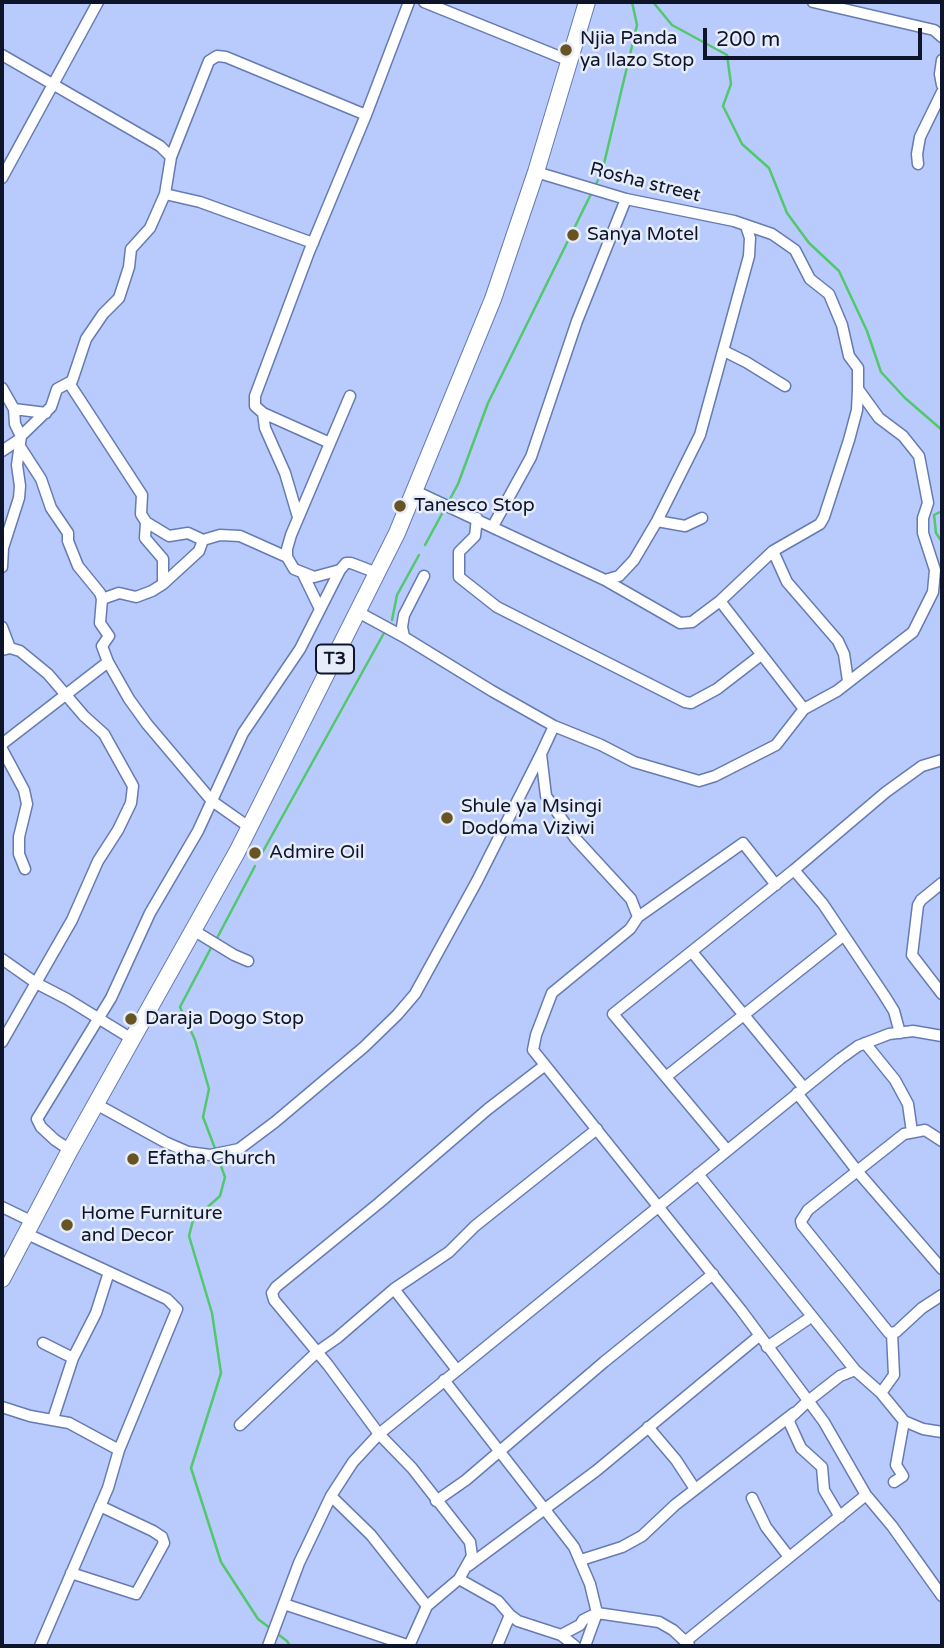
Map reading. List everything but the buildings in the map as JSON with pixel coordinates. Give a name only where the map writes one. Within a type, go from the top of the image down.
[{"type":"highway","name":"T3","points":[[2,1279],[132,1039],[198,934],[248,827],[302,726],[415,491],[480,334],[536,172],[587,2]]},
{"type":"street","points":[[2,178],[98,2]]},
{"type":"street","points":[[330,443],[263,413],[255,406],[255,396],[409,2]]},
{"type":"street","points":[[424,2],[570,61]]},
{"type":"street","points":[[813,2],[934,30],[942,37]]},
{"type":"street","points":[[2,55],[160,146],[171,157]]},
{"type":"street","points":[[2,452],[20,440],[27,428],[46,413],[57,389],[74,377],[75,366],[89,333],[119,298],[130,267],[131,249],[150,228],[165,194],[171,157],[209,61],[217,56],[226,57],[366,116]]},
{"type":"street","points":[[942,60],[942,85]]},
{"type":"street","points":[[918,164],[920,137],[942,92]]},
{"type":"street","name":"Rosha street","points":[[536,172],[626,199],[746,226],[772,234],[792,247],[803,262],[810,279],[829,293],[842,326],[849,356],[858,368],[858,389]]},
{"type":"street","points":[[165,194],[201,202],[313,243]]},
{"type":"street","points":[[493,526],[531,457],[577,321],[626,199]]},
{"type":"street","points":[[605,580],[614,579],[626,569],[657,521],[700,435],[748,256],[750,238],[746,226]]},
{"type":"street","points":[[724,351],[785,386]]},
{"type":"street","points":[[69,383],[142,495],[141,514],[146,522],[167,536],[188,533],[203,540],[233,534],[260,543],[287,557]]},
{"type":"street","points":[[2,388],[14,409],[20,440],[40,477],[51,508],[68,533],[68,541],[78,566],[103,599],[100,623],[108,636],[102,646],[108,662],[147,724],[212,801],[248,827]]},
{"type":"street","points":[[415,491],[605,580],[680,623],[692,622],[720,601],[773,551],[812,530],[824,517],[857,410],[858,389]]},
{"type":"street","points":[[358,612],[554,726],[634,762],[699,780],[715,776],[775,745],[804,709],[831,695],[913,632],[933,592],[933,561],[923,533],[923,518],[928,503],[919,456],[903,436],[879,418],[858,389]]},
{"type":"street","points":[[350,397],[298,517],[286,549],[287,557],[294,569],[314,577],[354,563],[377,573]]},
{"type":"street","points":[[14,409],[46,413]]},
{"type":"street","points":[[263,413],[265,428],[285,473],[298,517]]},
{"type":"street","points":[[2,567],[4,548],[19,498],[20,440]]},
{"type":"street","points":[[477,518],[475,536],[459,552],[459,577],[497,607],[685,702],[691,703],[717,689],[761,655]]},
{"type":"street","points":[[657,521],[685,526],[702,518]]},
{"type":"street","points":[[146,522],[146,542],[163,559],[163,584]]},
{"type":"street","points":[[103,599],[119,593],[140,596],[163,584],[199,551],[203,540]]},
{"type":"street","points":[[773,551],[787,582],[838,641],[844,654],[849,681]]},
{"type":"street","points":[[70,1150],[41,1128],[37,1119],[111,998],[150,914],[198,831],[243,733],[300,649],[340,569]]},
{"type":"street","points":[[303,574],[320,609]]},
{"type":"street","points":[[404,637],[404,615],[424,576]]},
{"type":"street","points":[[720,601],[804,709]]},
{"type":"street","points":[[2,627],[6,649],[20,651],[33,660],[67,695],[109,743],[133,786],[131,803],[98,861],[92,880],[72,920],[2,1042]]},
{"type":"street","points":[[25,869],[19,854],[19,837],[27,804],[24,790],[2,747],[108,662]]},
{"type":"street","points":[[96,1104],[165,1142],[188,1152],[210,1155],[239,1149],[320,1084],[364,1047],[415,994],[483,870],[554,726]]},
{"type":"street","points":[[541,754],[546,796],[575,838],[631,899],[638,917]]},
{"type":"street","points":[[727,1150],[613,1014],[776,885],[886,792],[922,766],[942,760]]},
{"type":"street","points":[[776,885],[743,843],[638,917],[630,929],[552,993],[533,1050],[713,1274],[824,1422],[866,1495],[892,1525],[942,1596]]},
{"type":"street","points":[[794,870],[823,904],[891,1005],[900,1032]]},
{"type":"street","points":[[942,883],[918,905],[912,955],[942,994]]},
{"type":"street","points":[[198,934],[248,961]]},
{"type":"street","points":[[667,1076],[843,936]]},
{"type":"street","points":[[692,952],[800,1090],[858,1172],[942,1269]]},
{"type":"street","points":[[2,959],[36,983],[132,1039]]},
{"type":"street","points":[[268,1646],[308,1542],[331,1496],[353,1462],[379,1434],[840,1059],[865,1043],[900,1032],[931,1032],[942,1035]]},
{"type":"street","points":[[865,1043],[895,1080],[908,1104],[912,1132]]},
{"type":"street","points":[[461,1575],[472,1556],[470,1542],[412,1468],[379,1434],[272,1297],[273,1290],[478,1117],[544,1066]]},
{"type":"street","points":[[240,1425],[317,1352],[338,1338],[394,1289],[449,1252],[475,1226],[597,1129]]},
{"type":"street","points":[[892,1333],[887,1332],[802,1225],[803,1216],[904,1134],[925,1130],[942,1141]]},
{"type":"street","points":[[698,1174],[855,1370],[881,1392],[904,1421],[923,1429],[942,1432]]},
{"type":"street","points":[[2,1207],[28,1227],[109,1272],[167,1299],[177,1309],[119,1450],[115,1469],[100,1506],[40,1646]]},
{"type":"street","points":[[53,1419],[73,1358],[96,1312],[109,1272]]},
{"type":"street","points":[[436,1501],[713,1274]]},
{"type":"street","points":[[394,1289],[457,1370]]},
{"type":"street","points":[[892,1333],[942,1295]]},
{"type":"street","points":[[767,1347],[811,1317]]},
{"type":"street","points":[[881,1392],[894,1375],[892,1333]]},
{"type":"street","points":[[284,1604],[410,1646],[427,1606],[461,1575],[596,1471],[759,1336]]},
{"type":"street","points":[[43,1343],[73,1358]]},
{"type":"street","points":[[581,1560],[632,1542],[695,1489],[840,1376],[855,1370]]},
{"type":"street","points":[[444,1380],[574,1547],[581,1560],[597,1613],[585,1646]]},
{"type":"street","points":[[2,1407],[30,1416],[69,1423],[119,1450]]},
{"type":"street","points":[[794,1413],[789,1419],[790,1424],[801,1448],[822,1467],[824,1490],[840,1517]]},
{"type":"street","points":[[894,1482],[903,1476],[895,1465],[904,1421]]},
{"type":"street","points":[[648,1427],[676,1460],[695,1489]]},
{"type":"street","points":[[561,1635],[597,1613],[655,1621],[673,1630],[687,1643],[866,1495]]},
{"type":"street","points":[[331,1496],[371,1535],[427,1606]]},
{"type":"street","points":[[752,1497],[766,1527],[789,1557]]},
{"type":"street","points":[[71,1573],[136,1594],[164,1543],[162,1537],[153,1531],[100,1506]]},
{"type":"street","points":[[461,1575],[498,1601],[518,1621],[561,1635],[575,1646]]},
{"type":"street","points":[[496,1646],[510,1615]]},
{"type":"waterway","points":[[596,184],[602,172],[637,25],[632,2]]},
{"type":"waterway","points":[[653,2],[672,25],[727,55],[731,84],[723,106],[742,144],[769,168],[787,213],[809,243],[839,271],[867,331],[881,372],[905,398],[942,430]]},
{"type":"waterway","points":[[450,499],[488,403],[591,194]]},
{"type":"waterway","points":[[425,545],[444,510]]},
{"type":"waterway","points":[[942,511],[934,515],[936,533],[942,542]]},
{"type":"waterway","points":[[392,620],[397,595],[419,555]]},
{"type":"waterway","points":[[261,855],[384,633]]},
{"type":"waterway","points":[[216,940],[255,866]]},
{"type":"waterway","points":[[212,946],[180,1007],[195,1040],[209,1089],[203,1117],[216,1151]]},
{"type":"waterway","points":[[218,1158],[225,1177],[220,1196],[193,1220],[189,1236],[212,1313],[221,1373],[191,1468],[221,1562],[258,1619],[270,1628]]},
{"type":"waterway","points":[[275,1632],[290,1646]]},
{"type":"place","name":"Njia Panda ya Ilazo Stop","points":[[566,50]]},
{"type":"place","name":"Sanya Motel","points":[[573,235]]},
{"type":"place","name":"Tanesco Stop","points":[[400,506]]},
{"type":"place","name":"Shule ya Msingi Dodoma Viziwi","points":[[447,818]]},
{"type":"place","name":"Admire Oil","points":[[255,853]]},
{"type":"place","name":"Daraja Dogo Stop","points":[[131,1019]]},
{"type":"place","name":"Efatha Church","points":[[133,1159]]},
{"type":"place","name":"Home Furniture and Decor","points":[[67,1225]]}]
